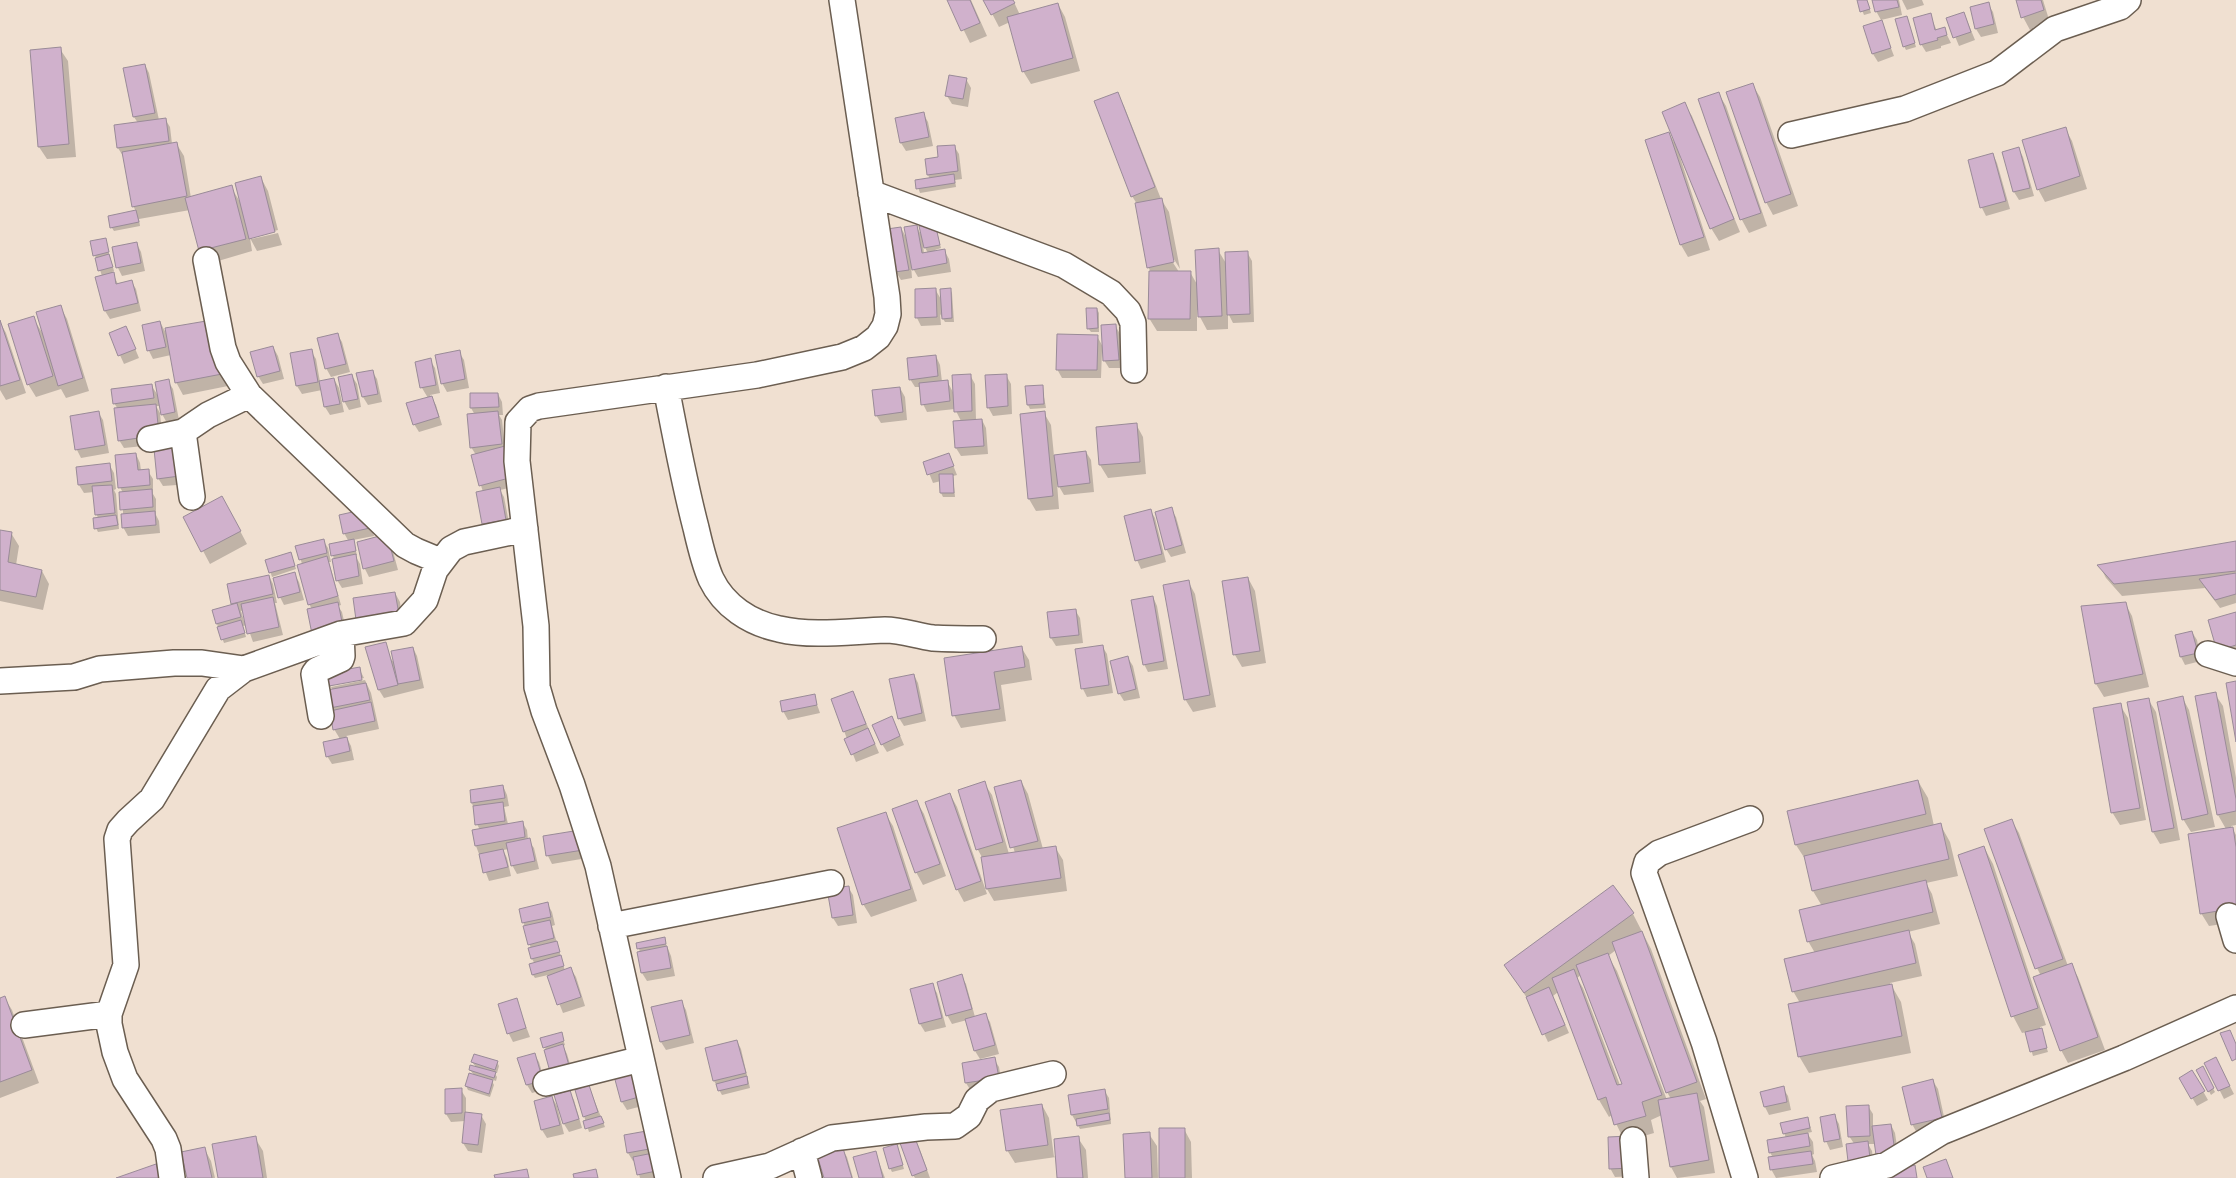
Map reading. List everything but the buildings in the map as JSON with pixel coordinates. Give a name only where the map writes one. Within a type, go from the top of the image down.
[{"type":"street","points":[[668,1178],[598,866],[539,695],[536,626],[517,461],[518,422],[522,416],[539,406],[757,375],[842,357],[864,348],[878,336],[885,326],[888,314],[887,297],[842,0]]},
{"type":"street","points":[[1791,135],[1905,109],[1997,73],[2055,29],[2120,7],[2128,0]]},
{"type":"street","points":[[871,193],[1064,265],[1111,293],[1128,311],[1133,323],[1134,370]]},
{"type":"street","points":[[206,260],[222,348],[228,362],[249,395],[405,545],[440,561]]},
{"type":"street","points":[[666,387],[689,502],[704,559],[712,579],[723,597],[736,610],[753,621],[780,630],[817,632],[887,630],[932,638],[983,639]]},
{"type":"street","points":[[150,439],[183,432],[208,415],[249,395]]},
{"type":"street","points":[[183,432],[192,497]]},
{"type":"street","points":[[172,1178],[168,1149],[164,1139],[125,1079],[108,1024],[109,1014],[126,965],[117,839],[120,830],[152,799],[218,689],[244,668],[341,634],[404,623],[425,600],[440,561],[450,550],[464,542],[525,529]]},
{"type":"street","points":[[321,716],[314,674],[317,670],[340,659],[342,656],[341,634]]},
{"type":"street","points":[[2208,654],[2236,663]]},
{"type":"street","points":[[0,681],[74,677],[100,669],[174,662],[244,668]]},
{"type":"street","points":[[1745,1178],[1704,1042],[1644,873],[1647,862],[1659,853],[1750,819]]},
{"type":"street","points":[[611,926],[831,882]]},
{"type":"street","points":[[2229,916],[2236,940]]},
{"type":"street","points":[[1833,1178],[1887,1165],[1941,1132],[2124,1058],[2236,1008]]},
{"type":"street","points":[[24,1025],[109,1014]]},
{"type":"street","points":[[546,1083],[641,1059]]},
{"type":"street","points":[[716,1178],[770,1166],[832,1138],[926,1127],[955,1126],[969,1116],[977,1100],[991,1089],[1053,1074]]},
{"type":"street","points":[[1633,1140],[1636,1178]]},
{"type":"street","points":[[802,1150],[809,1178]]}]
